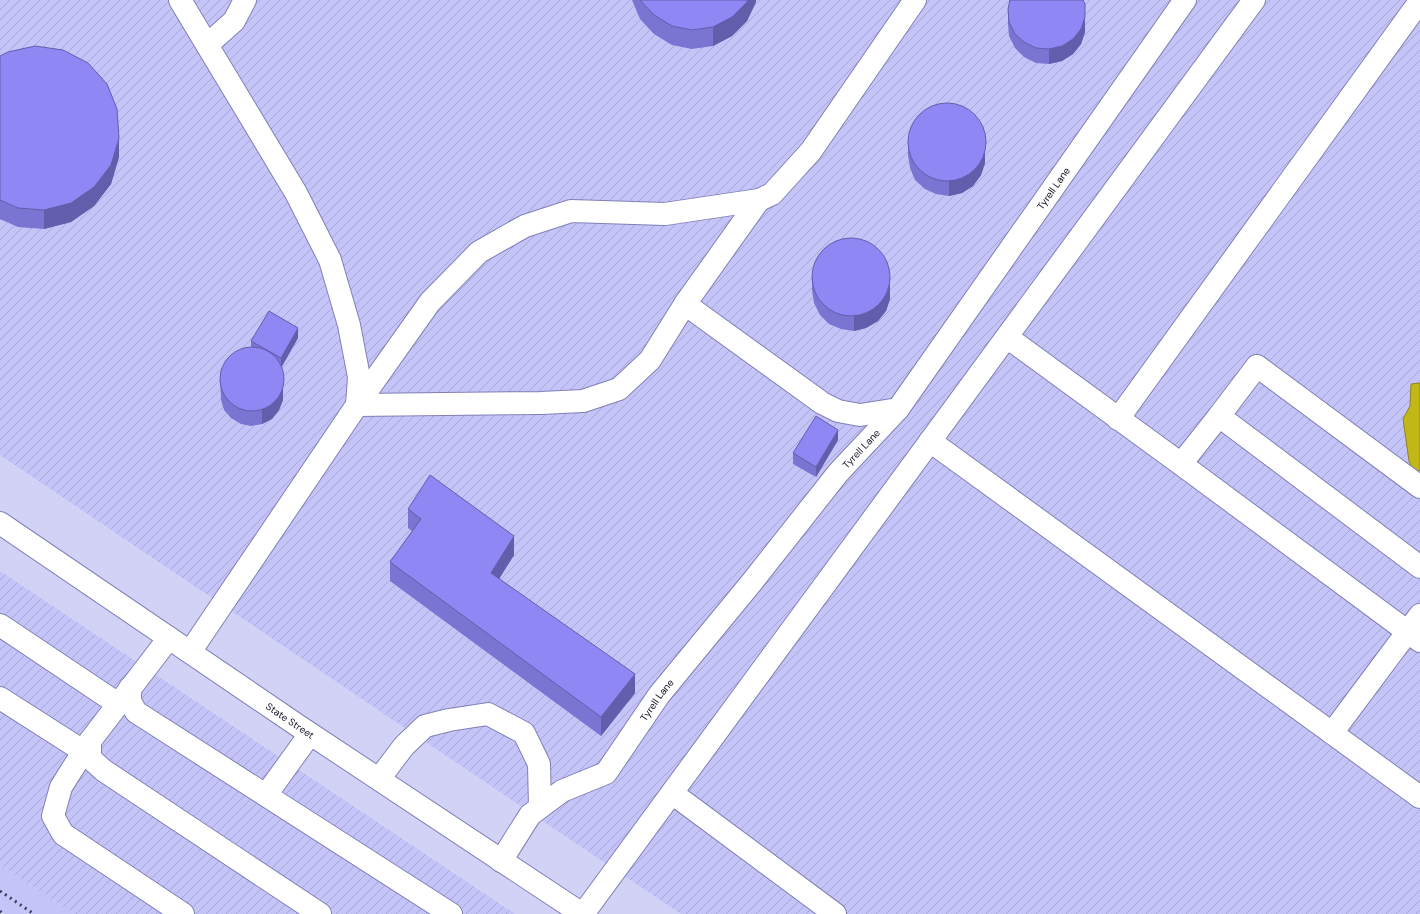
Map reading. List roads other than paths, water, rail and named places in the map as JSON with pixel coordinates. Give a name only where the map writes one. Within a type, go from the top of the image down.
[{"type":"street","points":[[180,0],[296,193],[330,260],[349,325],[359,378],[358,405]]},
{"type":"street","points":[[207,45],[234,21],[245,0]]},
{"type":"street","name":"Tyrell Lane","points":[[501,861],[530,815],[562,791],[606,773],[659,695],[752,582],[838,473],[898,409],[1185,0]]},
{"type":"street","points":[[582,914],[1254,0]]},
{"type":"street","points":[[1118,419],[1420,1]]},
{"type":"street","points":[[190,652],[430,302],[479,252],[524,226],[570,211],[665,214],[758,200],[772,194],[811,151],[909,3]]},
{"type":"street","points":[[358,405],[541,403],[583,401],[619,389],[650,360],[685,304],[758,200]]},
{"type":"street","points":[[685,304],[822,402],[838,411],[860,414],[898,409]]},
{"type":"street","points":[[1007,337],[1118,419],[1416,630],[1332,733]]},
{"type":"street","points":[[1182,464],[1257,366],[1420,487]]},
{"type":"street","points":[[1220,416],[1420,567]]},
{"type":"street","points":[[930,441],[1420,797]]},
{"type":"street","name":"State Street","points":[[0,524],[310,734],[582,914]]},
{"type":"street","points":[[0,625],[124,696],[130,701],[136,712],[450,914]]},
{"type":"street","points":[[169,638],[86,746],[61,787],[53,816],[63,834],[183,914]]},
{"type":"street","points":[[0,698],[86,746],[90,758],[103,770],[320,914]]},
{"type":"street","points":[[379,779],[404,746],[425,726],[449,720],[488,714],[524,733],[539,764],[540,807]]},
{"type":"street","points":[[266,795],[310,734]]},
{"type":"street","points":[[672,793],[835,914]]},
{"type":"railway","points":[[0,891],[34,914]]},
{"type":"railway","points":[[0,911],[3,914]]}]
